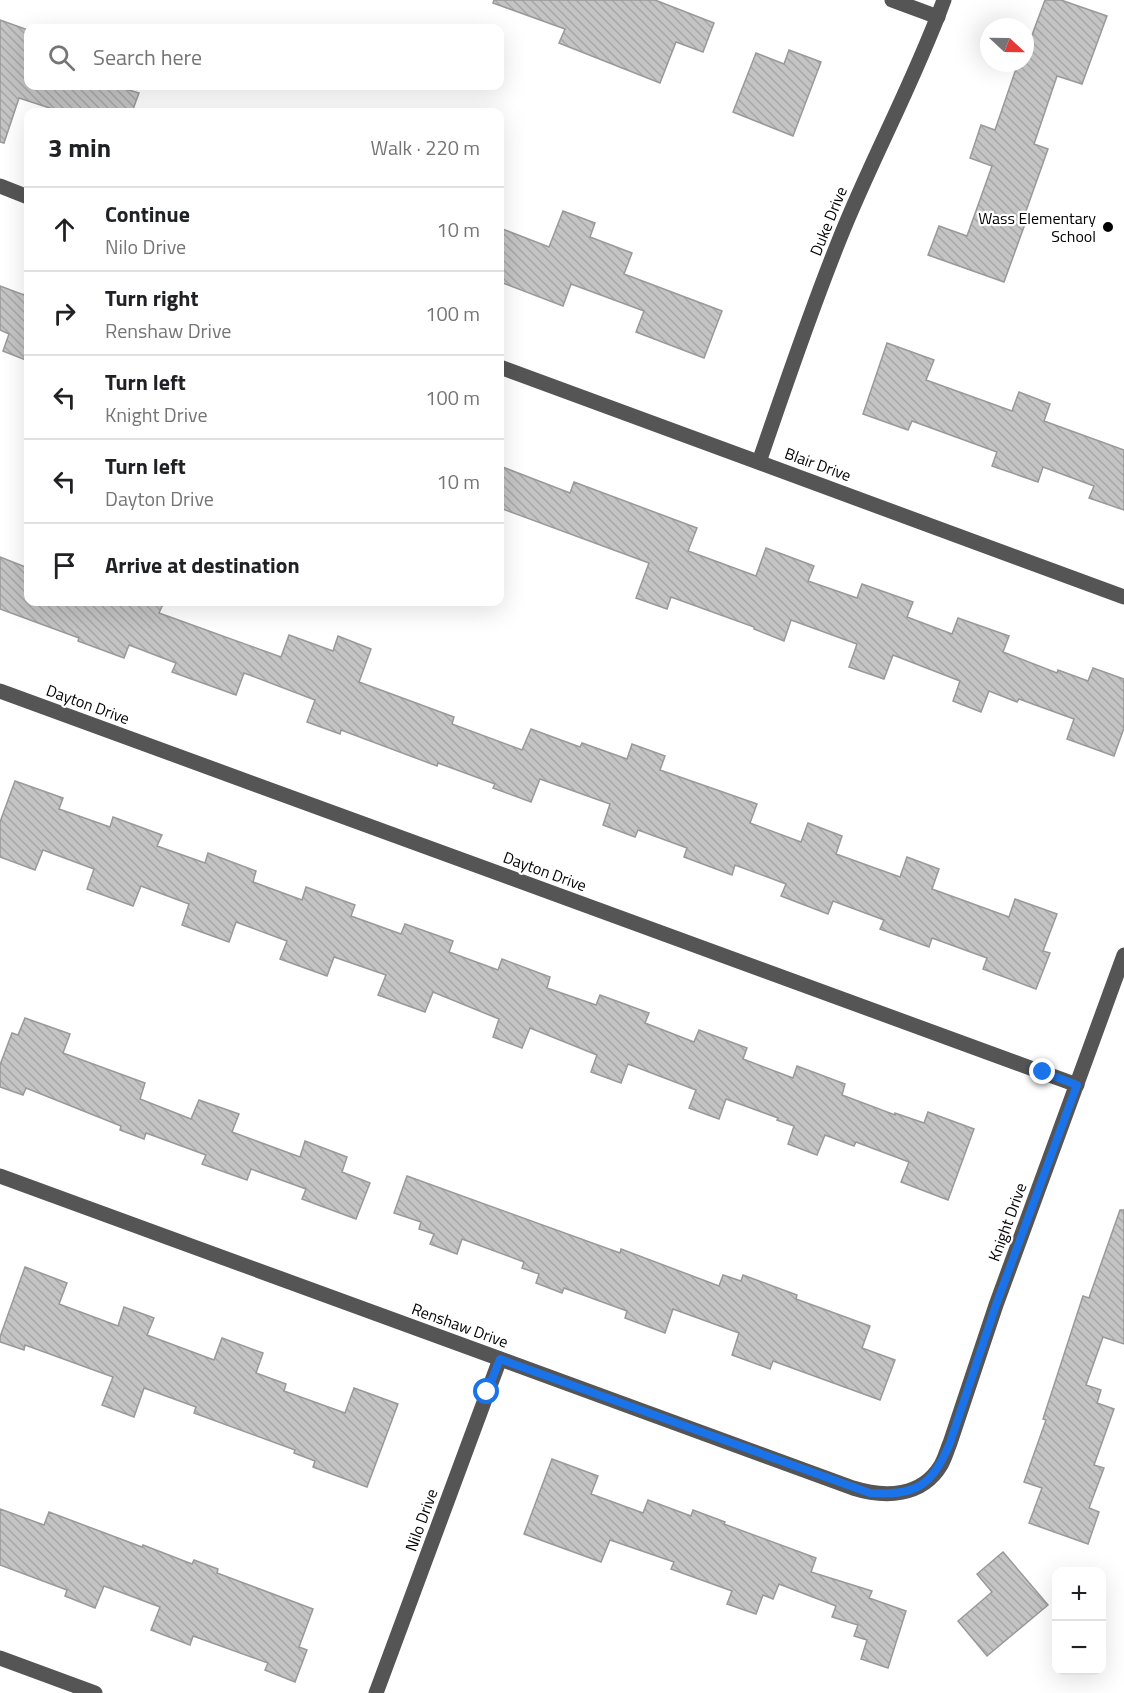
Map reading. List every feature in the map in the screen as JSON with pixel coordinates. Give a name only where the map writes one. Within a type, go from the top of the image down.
[{"type":"street","points":[[892,0],[938,17]]},
{"type":"street","name":"Duke Drive","points":[[759,462],[839,240],[907,92],[944,0]]},
{"type":"street","points":[[0,186],[24,195]]},
{"type":"street","name":"Blair Drive","points":[[504,368],[1124,597]]},
{"type":"street","name":"Dayton Drive","points":[[0,692],[1077,1085]]},
{"type":"street","name":"Knight Drive","points":[[910,1490],[928,1481],[940,1466],[950,1443],[996,1305],[1124,955]]},
{"type":"street","name":"Renshaw Drive","points":[[0,1176],[853,1488],[870,1493],[892,1495],[910,1490]]},
{"type":"street","name":"Nilo Drive","points":[[376,1693],[500,1359]]},
{"type":"street","points":[[0,1658],[95,1693]]},
{"type":"building","points":[[494,0],[655,0],[714,23],[703,52],[676,42],[660,83],[559,43],[565,29],[493,3]]},
{"type":"building","points":[[1045,0],[1061,0],[1107,16],[1082,84],[1057,76],[1034,144],[1048,149],[1026,211],[1029,213],[1004,282],[928,255],[939,226],[967,236],[992,166],[970,158],[981,125],[995,130],[1015,72],[1034,72],[1034,30]]},
{"type":"building","points":[[0,20],[24,29],[24,90],[129,90],[139,93],[133,108],[50,108],[19,98],[4,143],[0,142]]},
{"type":"building","points":[[789,50],[821,62],[793,136],[733,112],[756,53],[784,64]]},
{"type":"building","points":[[563,211],[595,223],[590,237],[632,253],[624,274],[722,311],[704,358],[636,332],[644,311],[571,284],[563,306],[504,284],[504,230],[549,247]]},
{"type":"building","points":[[0,286],[24,295],[24,359],[3,351],[9,334],[0,330]]},
{"type":"building","points":[[887,343],[934,360],[926,380],[1012,411],[1019,392],[1050,404],[1044,421],[1124,450],[1124,510],[1089,498],[1094,486],[1043,467],[1038,482],[992,466],[997,452],[912,421],[908,430],[863,414]]},
{"type":"building","points":[[504,468],[570,493],[574,482],[697,528],[688,551],[756,576],[766,548],[814,566],[808,581],[857,598],[862,584],[913,602],[907,617],[952,634],[958,618],[1009,636],[1003,652],[1057,673],[1058,670],[1088,681],[1093,668],[1124,679],[1124,728],[1114,756],[1067,739],[1074,719],[989,691],[981,712],[953,701],[960,681],[893,655],[884,679],[849,667],[857,644],[791,620],[784,641],[754,629],[754,627],[671,597],[667,609],[636,598],[649,563],[504,509]]},
{"type":"building","points":[[0,557],[24,566],[24,606],[162,606],[159,613],[281,657],[289,635],[333,651],[338,636],[371,649],[359,682],[454,717],[452,724],[522,750],[531,729],[580,747],[582,743],[627,759],[632,744],[665,756],[660,770],[757,804],[750,823],[801,842],[808,823],[842,836],[836,854],[900,877],[907,857],[939,869],[932,889],[1009,917],[1015,899],[1057,914],[1043,951],[1050,953],[1036,989],[983,969],[987,958],[932,938],[929,947],[880,929],[884,920],[833,901],[828,914],[781,896],[786,884],[735,865],[732,875],[684,857],[687,848],[638,830],[635,837],[603,825],[610,804],[540,779],[531,802],[493,788],[495,784],[438,763],[437,766],[341,730],[340,734],[307,722],[315,700],[244,673],[236,695],[172,672],[176,663],[129,645],[124,658],[78,641],[79,638],[0,609]]},
{"type":"building","points":[[15,781],[63,798],[59,809],[110,827],[113,817],[162,835],[157,846],[205,863],[208,853],[256,871],[253,882],[302,900],[306,887],[355,905],[351,916],[401,934],[405,924],[453,941],[449,952],[498,970],[502,959],[550,977],[547,988],[596,1005],[600,995],[649,1013],[645,1023],[694,1042],[699,1030],[747,1048],[743,1059],[793,1078],[797,1066],[845,1084],[842,1095],[895,1115],[895,1113],[924,1123],[928,1112],[974,1129],[948,1200],[901,1182],[909,1162],[856,1142],[854,1146],[825,1135],[817,1155],[788,1144],[794,1126],[777,1120],[778,1118],[726,1099],[719,1119],[689,1108],[696,1090],[628,1064],[621,1083],[591,1072],[597,1055],[530,1028],[522,1048],[493,1037],[499,1019],[433,992],[425,1012],[378,995],[386,975],[334,957],[327,976],[280,959],[287,941],[236,922],[229,942],[182,925],[189,904],[141,886],[133,906],[87,889],[94,869],[43,850],[35,870],[0,857],[0,822]]},
{"type":"building","points":[[25,1018],[70,1034],[63,1053],[145,1083],[140,1099],[191,1119],[199,1100],[239,1114],[232,1132],[300,1157],[305,1141],[347,1157],[342,1172],[370,1183],[356,1219],[302,1199],[306,1189],[251,1169],[247,1180],[202,1164],[206,1155],[146,1133],[144,1139],[120,1130],[121,1126],[26,1088],[23,1095],[0,1087],[0,1065],[12,1033],[18,1035]]},
{"type":"building","points":[[407,1176],[620,1253],[621,1249],[719,1286],[723,1275],[741,1281],[743,1275],[797,1295],[796,1299],[870,1326],[862,1348],[895,1360],[880,1400],[773,1361],[770,1369],[732,1355],[739,1333],[673,1309],[665,1333],[625,1318],[627,1311],[564,1288],[562,1293],[536,1283],[539,1274],[522,1268],[524,1262],[462,1239],[457,1254],[430,1244],[434,1234],[419,1229],[421,1222],[394,1213]]},
{"type":"building","points":[[1120,1210],[1124,1210],[1124,1344],[1103,1337],[1086,1385],[1101,1390],[1097,1403],[1114,1409],[1094,1465],[1104,1468],[1089,1508],[1099,1512],[1088,1544],[1029,1523],[1042,1488],[1024,1482],[1046,1420],[1043,1419],[1083,1296],[1089,1298]]},
{"type":"building","points":[[25,1267],[67,1283],[59,1304],[118,1326],[124,1307],[154,1318],[147,1335],[214,1360],[222,1338],[263,1353],[256,1373],[286,1384],[284,1391],[345,1413],[354,1388],[398,1404],[367,1487],[313,1467],[315,1461],[294,1453],[295,1450],[194,1413],[196,1407],[144,1388],[134,1417],[102,1405],[113,1377],[25,1345],[24,1350],[0,1342]]},
{"type":"building","points":[[552,1459],[598,1476],[591,1494],[643,1513],[648,1500],[691,1516],[693,1510],[816,1558],[811,1572],[872,1591],[869,1598],[906,1611],[888,1668],[861,1659],[867,1640],[854,1636],[858,1625],[832,1617],[836,1606],[779,1584],[773,1599],[763,1595],[756,1614],[727,1604],[732,1591],[671,1569],[674,1562],[610,1540],[601,1562],[524,1534]]},
{"type":"building","points":[[0,1509],[44,1525],[49,1512],[192,1564],[194,1560],[218,1569],[217,1573],[313,1609],[299,1647],[307,1650],[295,1682],[265,1670],[268,1663],[193,1636],[190,1645],[151,1630],[160,1607],[104,1586],[95,1608],[65,1596],[67,1590],[0,1565]]},
{"type":"building","points":[[1003,1552],[1048,1605],[987,1656],[958,1621],[992,1592],[977,1574]]},
{"type":"place","name":"Wass Elementary School","points":[[1108,227]]},
{"type":"route","points":[[487,1392],[500,1359],[870,1493],[892,1495],[910,1490],[928,1481],[940,1466],[950,1443],[996,1305],[1077,1085],[1043,1072]]}]
